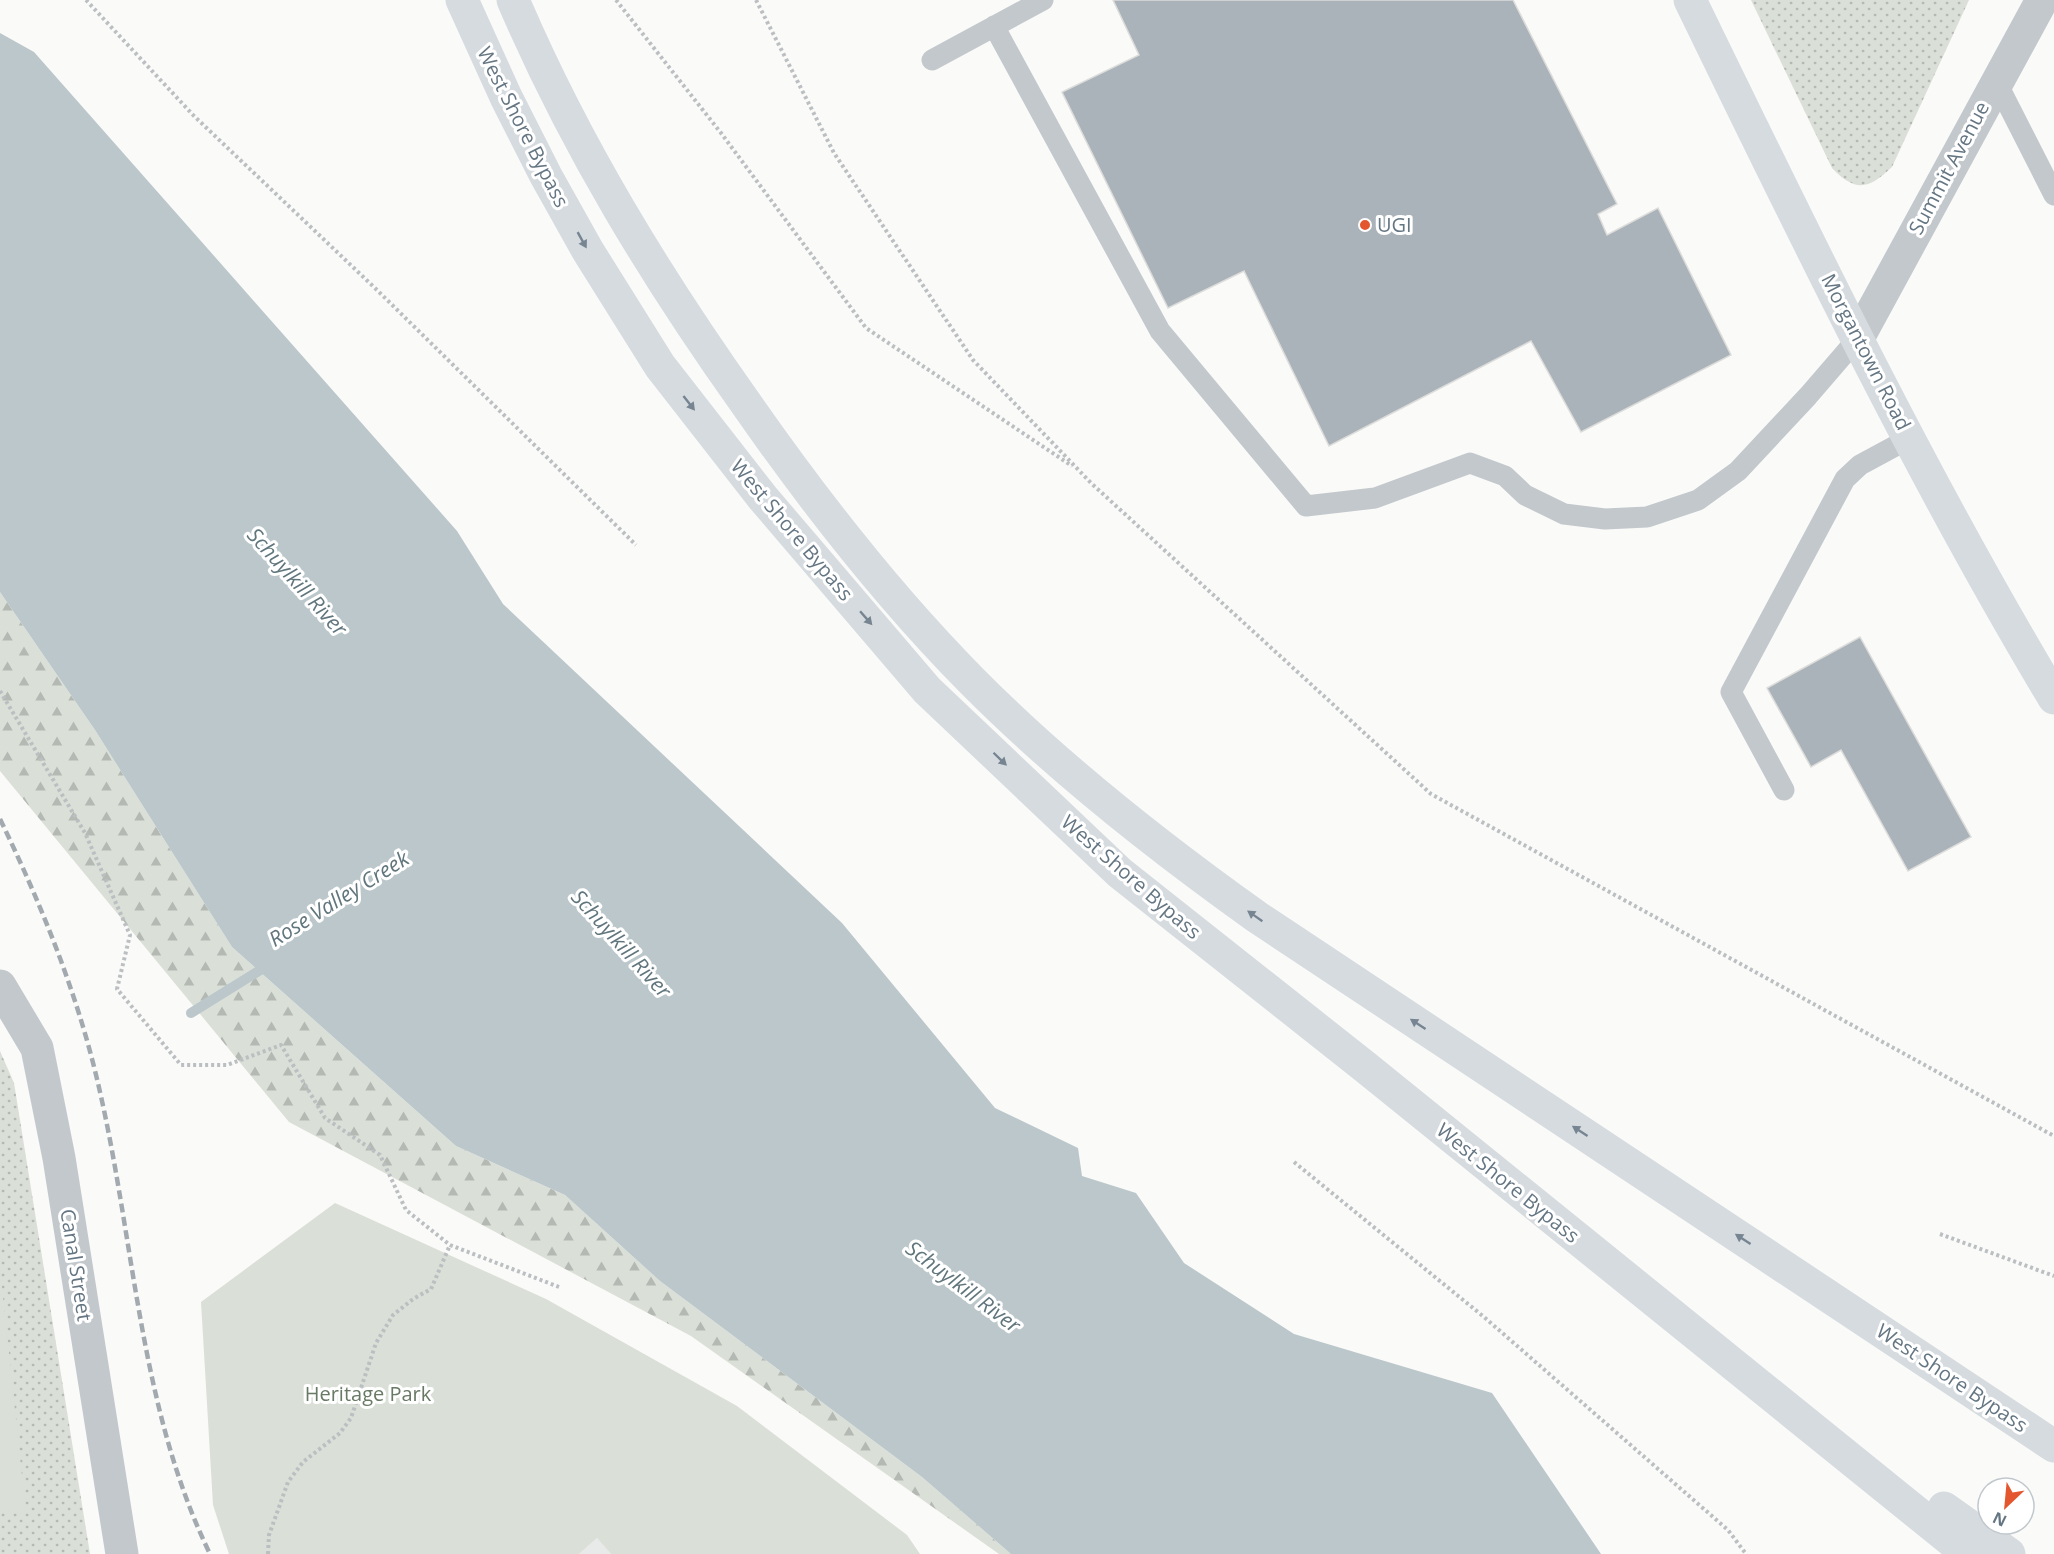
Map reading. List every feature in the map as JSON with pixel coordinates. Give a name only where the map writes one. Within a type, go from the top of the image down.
[{"type":"main road","name":"West Shore Bypass","points":[[462,0],[506,98],[546,176],[588,251],[660,366],[763,498],[927,690],[1120,873],[1968,1554]]},
{"type":"main road","name":"West Shore Bypass","points":[[513,0],[579,139],[625,222],[691,328],[788,465],[906,609],[970,679],[1101,799],[1187,867],[1267,924],[2054,1446]]},
{"type":"main road","name":"Morgantown Road","points":[[1690,0],[1910,438],[1986,583],[2054,698]]},
{"type":"main road","points":[[1785,1266],[2054,1466]]},
{"type":"main road","points":[[1693,1331],[2009,1554]]},
{"type":"street","name":"Summit Avenue","points":[[1858,338],[2042,0]]},
{"type":"street","name":"Canal Street","points":[[0,986],[37,1048],[59,1158],[122,1554]]},
{"type":"lane","points":[[932,60],[994,26],[1017,6],[1043,0]]},
{"type":"lane","points":[[994,26],[1160,332],[1306,507],[1375,498],[1470,463],[1505,476],[1525,495],[1564,514],[1605,519],[1647,517],[1698,500],[1738,471],[1858,338]]},
{"type":"lane","points":[[1996,81],[2054,195]]},
{"type":"lane","points":[[1784,790],[1731,692],[1845,479],[1860,465],[1910,438]]},
{"type":"path","points":[[87,0],[194,116],[377,290],[636,545]]},
{"type":"path","points":[[616,0],[721,133],[866,328],[1080,472]]},
{"type":"path","points":[[756,0],[834,153],[973,360],[1080,472],[1431,794],[2054,1136]]},
{"type":"path","points":[[0,691],[85,833],[130,935],[117,989],[181,1065],[227,1065],[281,1045],[325,1118],[380,1155],[406,1210],[450,1245],[559,1287]]},
{"type":"path","points":[[1294,1162],[1484,1317],[1728,1530],[1746,1554]]},
{"type":"path","points":[[1940,1234],[2054,1276]]},
{"type":"path","points":[[268,1554],[269,1535],[288,1482],[303,1462],[340,1433],[351,1418],[376,1343],[393,1316],[413,1299],[430,1289],[450,1245]]},
{"type":"shaded area","points":[[597,1538],[611,1554],[579,1554]]},
{"type":"green space","points":[[1751,0],[1969,0],[1892,167],[1876,180],[1869,184],[1855,184],[1832,168]]},
{"type":"green space","points":[[0,592],[95,730],[232,947],[456,1146],[565,1195],[660,1281],[922,1477],[1011,1554],[999,1554],[691,1336],[289,1122],[0,771]]},
{"type":"green space","points":[[0,1051],[14,1083],[90,1554],[0,1554]]},
{"type":"green space","name":"Heritage Park","points":[[335,1203],[546,1299],[737,1406],[907,1535],[920,1554],[611,1554],[597,1538],[579,1554],[229,1554],[213,1505],[201,1302]]},
{"type":"green space","points":[[0,1268],[26,1514],[0,1509]]},
{"type":"water","name":"Schuylkill River","points":[[0,33],[34,52],[457,531],[503,604],[842,923],[995,1108],[1078,1148],[1082,1176],[1136,1193],[1184,1263],[1294,1334],[1492,1393],[1601,1554],[1011,1554],[922,1477],[660,1281],[565,1195],[456,1146],[232,947],[95,730],[0,592]]},
{"type":"building","name":"UGI","points":[[1113,0],[1513,0],[1617,204],[1598,214],[1607,235],[1658,208],[1731,355],[1581,432],[1531,341],[1329,446],[1244,271],[1168,308],[1062,92],[1139,55]]},
{"type":"building","points":[[1860,637],[1971,837],[1908,871],[1841,750],[1811,767],[1767,688]]},
{"type":"waterway","name":"Rose Valley Creek","points":[[191,1013],[270,964]]},
{"type":"railway","points":[[0,819],[45,919],[81,1022],[100,1092],[112,1150],[142,1327],[168,1443],[187,1499],[210,1554]]},
{"type":"place","name":"UGI","points":[[1365,225]]}]
